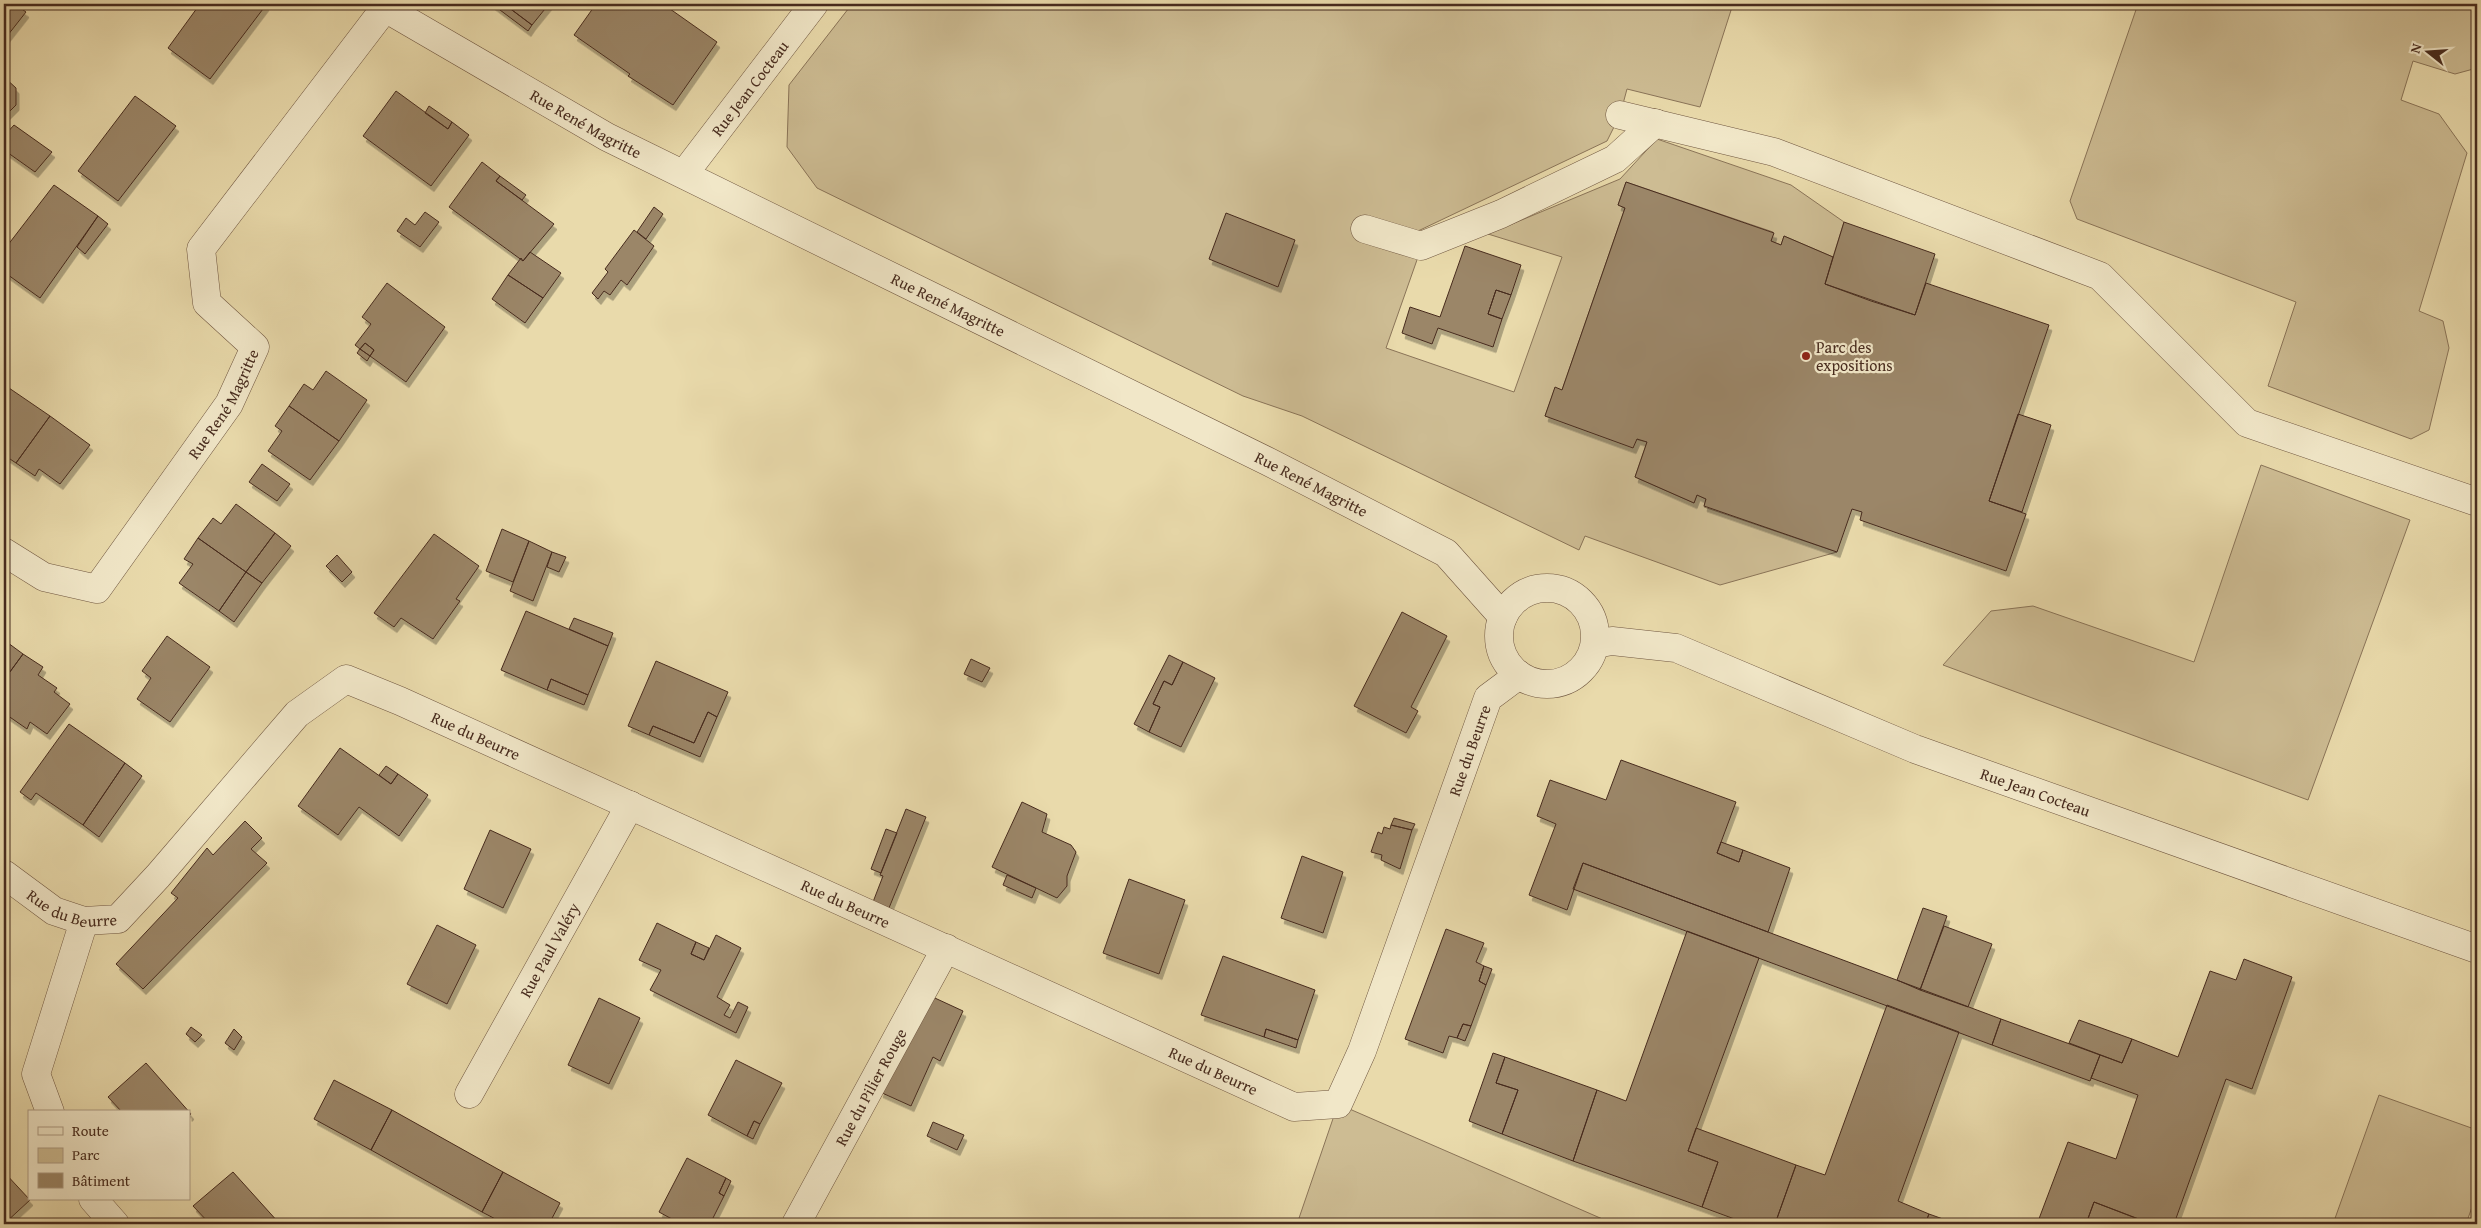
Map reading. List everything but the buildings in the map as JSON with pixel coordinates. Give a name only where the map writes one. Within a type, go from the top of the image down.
[{"type":"street","name":"Rue Jean Cocteau","points":[[684,174],[814,4]]},
{"type":"street","name":"Rue René Magritte","points":[[4,552],[44,577],[97,589],[229,404],[255,347],[208,303],[201,249],[385,8],[607,137],[1269,462],[1446,553],[1502,617]]},
{"type":"street","points":[[1620,115],[1774,152],[2100,276],[2247,423],[2477,502]]},
{"type":"street","points":[[1365,229],[1421,246],[1501,214],[1615,159],[1655,123]]},
{"type":"street","points":[[1537,588],[1553,588],[1567,592],[1580,601],[1590,613],[1594,628],[1594,644],[1589,659],[1579,672],[1566,680],[1550,684],[1534,682],[1519,675],[1508,664],[1501,649],[1498,633],[1502,617],[1510,604],[1523,594],[1537,588]]},
{"type":"street","name":"Rue Jean Cocteau","points":[[1594,644],[1612,641],[1676,648],[1915,749],[2477,948]]},
{"type":"street","name":"Rue du Beurre","points":[[4,874],[54,911],[84,920],[118,919],[158,876],[297,714],[346,679],[400,701],[1294,1107],[1338,1104],[1362,1051],[1488,698],[1519,675]]},
{"type":"street","name":"Rue Paul Valéry","points":[[469,1094],[630,805]]},
{"type":"street","points":[[49,1110],[36,1074],[84,920]]},
{"type":"street","name":"Rue du Pilier Rouge","points":[[796,1224],[946,948]]},
{"type":"street","points":[[95,1200],[115,1224]]},
{"type":"green space","points":[[852,4],[1733,4],[1700,107],[1627,89],[1620,115],[1607,141],[1418,231],[1418,257],[1386,348],[1514,392],[1562,257],[1488,234],[1620,179],[1657,139],[1791,185],[1844,222],[1833,257],[1784,236],[1781,245],[1771,241],[1773,232],[1626,182],[1618,205],[1625,208],[1562,390],[1555,388],[1545,416],[1647,442],[1635,477],[1694,503],[1697,495],[1706,499],[1704,507],[1837,552],[1720,585],[1585,536],[1579,550],[1302,416],[1243,396],[817,188],[787,147],[789,85]]},
{"type":"green space","points":[[2138,4],[2477,4],[2477,68],[2455,74],[2413,61],[2401,100],[2439,114],[2467,153],[2419,311],[2443,321],[2449,348],[2429,430],[2411,439],[2268,386],[2296,302],[2077,219],[2070,201]]},
{"type":"green space","points":[[2261,465],[2410,520],[2308,800],[1943,665],[1991,611],[2033,606],[2194,662]]},
{"type":"green space","points":[[2379,1095],[2477,1130],[2477,1193],[2466,1224],[2333,1224]]},
{"type":"green space","points":[[1338,1104],[1614,1224],[1297,1224]]},
{"type":"place","name":"Parc des expositions","points":[[1806,356]]}]
